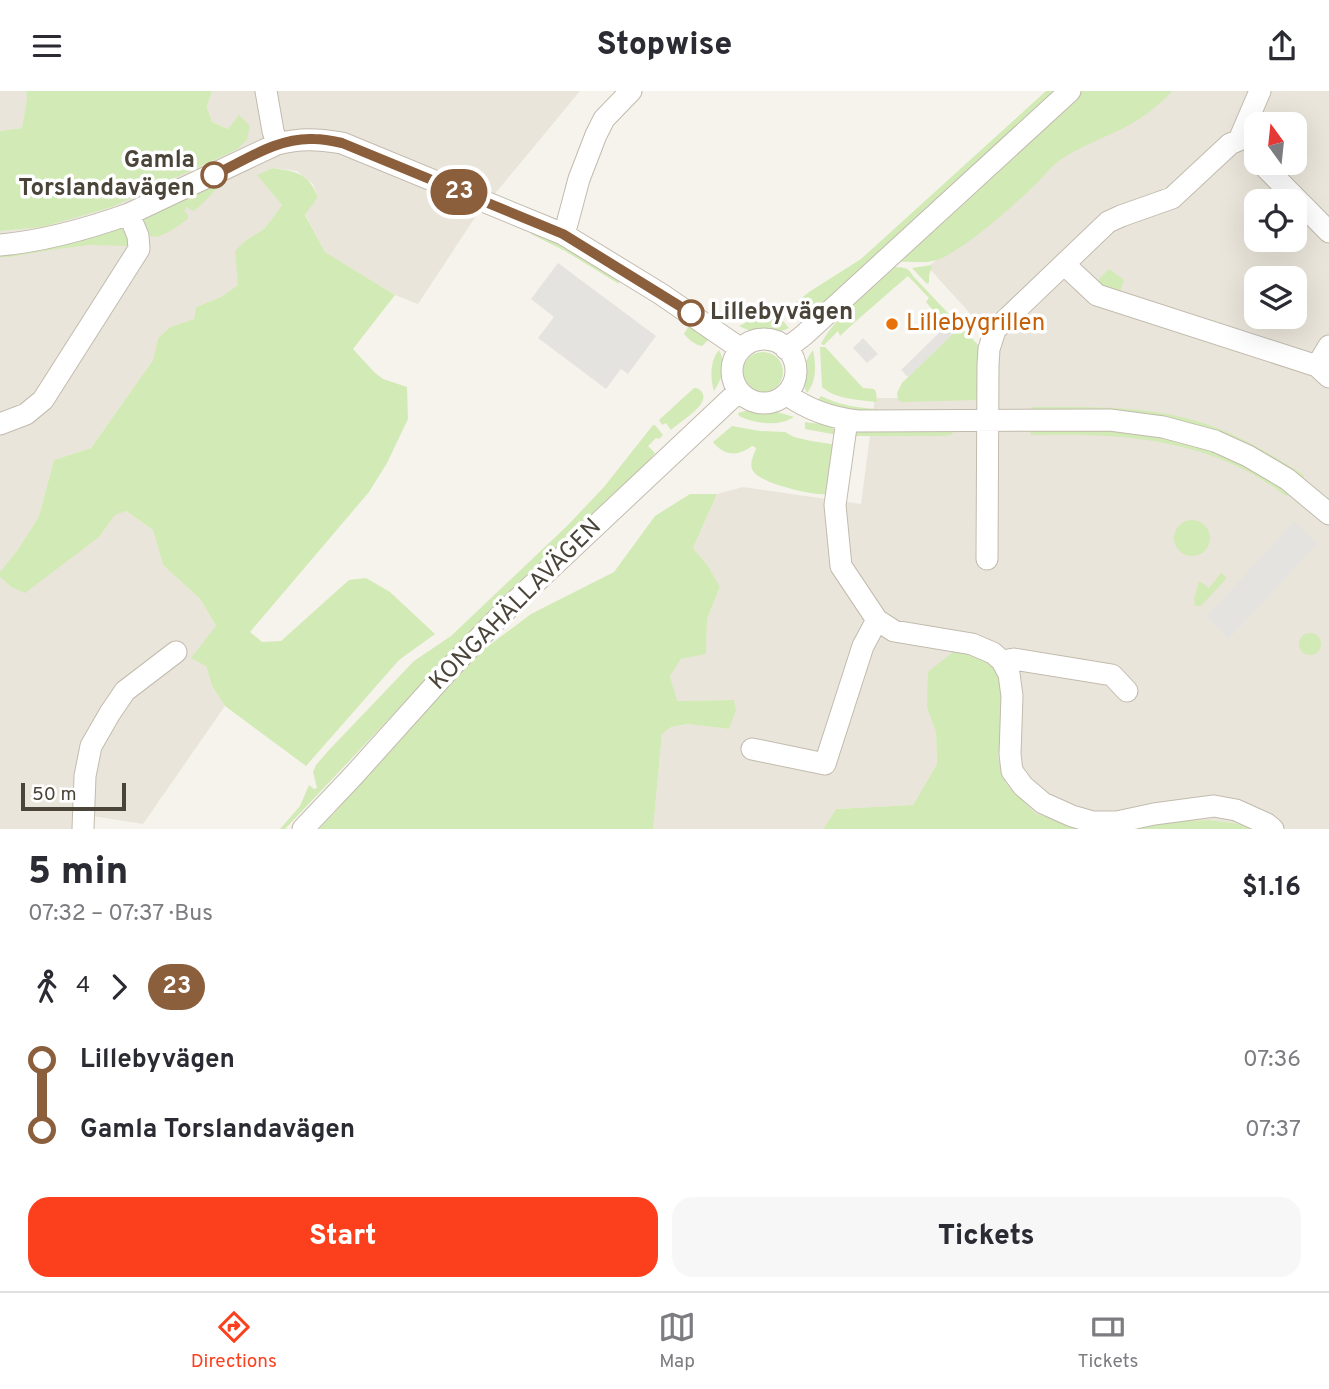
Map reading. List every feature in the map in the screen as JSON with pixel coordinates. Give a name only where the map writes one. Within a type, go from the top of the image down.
[{"type":"street","points":[[266,91],[277,144]]},
{"type":"street","points":[[563,234],[579,179],[596,135],[604,119],[631,91]]},
{"type":"street","points":[[786,349],[1070,91]]},
{"type":"street","points":[[987,559],[989,349],[995,330],[1108,222],[1172,198],[1230,144],[1239,140],[1260,91]]},
{"type":"street","points":[[0,245],[46,239],[129,214],[277,144],[314,139],[342,143],[563,234],[661,294],[741,349]]},
{"type":"street","points":[[1239,140],[1244,145]]},
{"type":"street","points":[[1273,175],[1329,232]]},
{"type":"street","points":[[0,425],[26,414],[43,400],[134,258],[139,249],[138,236],[129,214]]},
{"type":"street","points":[[1065,265],[1097,295],[1323,372],[1329,346]]},
{"type":"street","points":[[764,340],[772,341],[786,349],[793,359],[796,371],[793,384],[786,394],[766,403],[751,400],[739,391],[732,369],[741,349],[764,340]]},
{"type":"street","name":"KONGAHÄLLAVÄGEN","points":[[303,829],[505,611],[739,391]]},
{"type":"street","points":[[786,394],[820,413],[847,420],[1110,420],[1154,425],[1230,447],[1287,479],[1328,510]]},
{"type":"street","points":[[847,420],[835,505],[841,566],[877,620],[894,631],[972,644],[993,653],[1002,661],[1009,674],[1012,696],[1012,771],[1023,786],[1043,803],[1093,822],[1117,822],[1214,806],[1236,810],[1273,829]]},
{"type":"street","points":[[752,749],[825,764],[863,646],[877,620]]},
{"type":"street","points":[[83,829],[85,776],[91,746],[125,691],[176,652]]},
{"type":"street","points":[[1002,661],[1013,659],[1112,675],[1127,691]]},
{"type":"shaded area","points":[[0,91],[26,91],[22,128],[0,131]]},
{"type":"shaded area","points":[[212,91],[580,91],[474,219],[418,304],[395,295],[325,252],[305,214],[318,197],[313,184],[297,171],[273,168],[258,175],[282,205],[265,228],[245,241],[238,285],[221,297],[196,307],[194,319],[170,327],[158,338],[153,360],[91,448],[54,460],[39,516],[0,572],[0,231],[43,227],[112,207],[236,150],[228,129],[212,122],[207,107]]},
{"type":"shaded area","points":[[1138,91],[1329,91],[1329,829],[1251,829],[1240,824],[1210,820],[1097,829],[1035,814],[1006,784],[998,759],[1004,705],[927,708],[936,732],[937,764],[913,805],[836,809],[823,829],[653,829],[662,734],[670,727],[689,724],[729,729],[733,700],[676,701],[670,675],[681,659],[706,653],[707,619],[720,587],[693,548],[717,494],[743,487],[861,504],[875,398],[978,398],[985,330],[928,267]]},
{"type":"shaded area","points":[[558,263],[656,336],[628,374],[621,369],[606,389],[538,338],[554,317],[531,299]]},
{"type":"shaded area","points":[[945,327],[953,334],[908,377],[901,370]]},
{"type":"shaded area","points":[[863,338],[878,354],[867,363],[853,348]]},
{"type":"shaded area","points":[[126,511],[153,530],[163,565],[201,600],[216,626],[206,666],[212,686],[225,706],[143,824],[92,816],[90,829],[0,829],[0,577],[11,587],[99,537],[115,514]]},
{"type":"shaded area","points":[[1294,521],[1318,543],[1229,639],[1206,617]]},
{"type":"green space","points":[[26,91],[212,91],[207,107],[212,122],[228,129],[239,115],[250,126],[247,140],[236,150],[112,207],[43,227],[0,231],[0,131],[22,128]]},
{"type":"green space","points":[[1046,91],[1057,91],[820,308],[803,320],[794,304],[861,259]]},
{"type":"green space","points":[[1082,91],[1172,91],[1136,121],[1060,160],[1003,214],[953,252],[930,262],[894,263]]},
{"type":"green space","points":[[273,168],[301,175],[314,189],[318,197],[305,215],[325,252],[395,295],[353,349],[383,379],[407,387],[408,419],[387,463],[369,492],[250,632],[262,642],[281,641],[349,580],[366,578],[390,592],[435,634],[399,660],[306,766],[225,706],[212,686],[206,666],[191,658],[216,626],[201,600],[163,565],[153,530],[126,511],[115,515],[99,537],[25,593],[11,587],[0,577],[0,572],[39,516],[54,460],[91,448],[153,360],[158,338],[170,327],[194,319],[196,307],[221,297],[238,285],[235,251],[265,228],[282,205],[257,175]]},
{"type":"green space","points":[[222,180],[223,183],[199,207],[192,211],[187,207],[184,211],[188,219],[173,229],[155,237],[145,231],[143,220],[146,213]]},
{"type":"green space","points":[[121,227],[129,235],[130,246],[90,245],[0,257],[0,252]]},
{"type":"green space","points":[[536,229],[618,279],[619,284],[531,234]]},
{"type":"green space","points":[[932,265],[927,284],[912,268]]},
{"type":"green space","points":[[895,267],[909,271],[980,347],[976,400],[898,400],[897,393],[902,383],[952,334],[926,302],[929,298],[908,276],[840,336],[838,331],[824,345],[821,344],[844,313]]},
{"type":"green space","points":[[1109,269],[1124,280],[1120,292],[1107,290],[1097,281]]},
{"type":"green space","points":[[775,318],[783,321],[789,328],[764,333],[739,326],[747,322]]},
{"type":"green space","points":[[688,327],[709,339],[702,346],[694,343],[684,334]]},
{"type":"green space","points":[[820,347],[825,347],[863,388],[874,389],[877,402],[840,396],[822,387]]},
{"type":"green space","points":[[719,350],[723,371],[714,391],[712,370]]},
{"type":"green space","points":[[813,350],[815,372],[807,393],[803,371]]},
{"type":"green space","points":[[763,352],[771,353],[777,358],[782,364],[782,380],[777,386],[771,391],[763,392],[755,391],[749,386],[744,380],[743,372],[744,364],[749,358],[755,353]]},
{"type":"green space","points":[[694,388],[702,393],[703,398],[696,410],[671,430],[666,423],[662,425],[659,420]]},
{"type":"green space","points":[[821,396],[848,405],[878,409],[862,415],[817,401]]},
{"type":"green space","points":[[1033,407],[1122,409],[1187,418],[1246,441],[1304,475],[1304,478],[1243,445],[1031,411]]},
{"type":"green space","points":[[753,409],[771,410],[794,417],[767,423],[739,416],[738,413]]},
{"type":"green space","points":[[805,422],[829,426],[838,435],[805,429]]},
{"type":"green space","points":[[653,425],[663,435],[648,446],[655,453],[634,478],[438,667],[285,829],[280,829],[300,806],[309,785],[317,788],[313,772],[329,750],[414,661],[451,636],[568,525],[604,487]]},
{"type":"green space","points":[[732,426],[785,432],[794,437],[838,445],[827,494],[787,488],[758,476],[751,465],[755,447],[731,453],[717,447],[713,442]]},
{"type":"green space","points":[[1124,429],[1207,447],[1265,475],[1291,494],[1286,496],[1228,462],[1167,443],[1102,436],[1031,435],[1030,431]]},
{"type":"green space","points":[[859,430],[953,432],[944,436],[853,436]]},
{"type":"green space","points":[[690,494],[717,494],[693,548],[720,587],[707,619],[706,654],[681,659],[670,676],[677,701],[734,700],[736,710],[729,729],[688,724],[671,727],[662,734],[653,829],[319,829],[337,810],[360,771],[467,662],[531,614],[614,572],[655,516]]},
{"type":"green space","points":[[1192,520],[1205,525],[1210,538],[1205,551],[1192,556],[1179,551],[1174,538],[1179,525]]},
{"type":"green space","points":[[1221,573],[1226,579],[1201,606],[1195,606],[1199,581],[1209,588]]},
{"type":"green space","points":[[1306,633],[1314,633],[1321,640],[1321,648],[1314,655],[1306,655],[1299,648],[1299,640]]},
{"type":"green space","points":[[958,648],[989,657],[1004,674],[1004,705],[998,759],[1006,784],[1036,814],[1097,829],[823,829],[836,809],[913,805],[937,764],[936,732],[927,708],[928,672]]},
{"type":"green space","points":[[1210,820],[1240,824],[1251,829],[1120,829],[1178,821]]},
{"type":"bus line","name":"23","points":[[214,175],[277,144],[314,139],[342,143],[563,234],[691,313]]},
{"type":"place","name":"Gamla Torslandavägen","points":[[214,175]]},
{"type":"place","name":"Lillebyvägen","points":[[691,313]]},
{"type":"place","name":"Lillebygrillen","points":[[892,324]]}]
